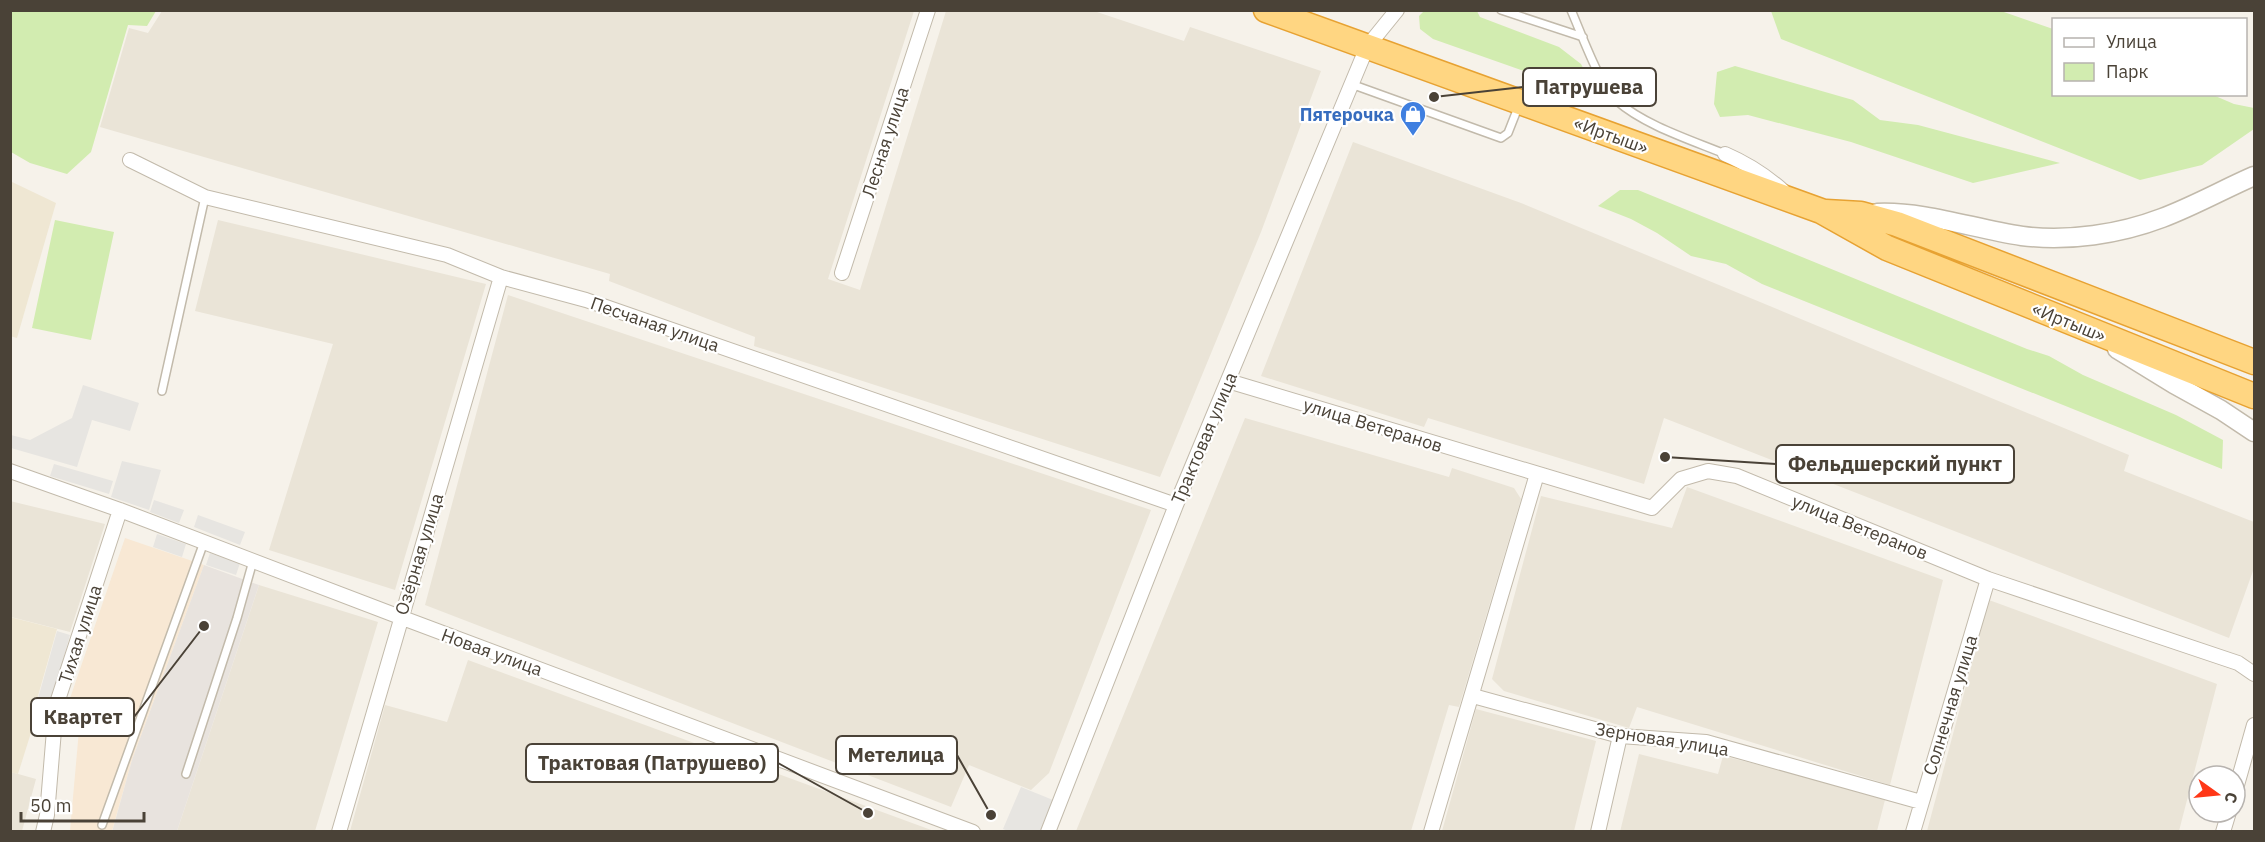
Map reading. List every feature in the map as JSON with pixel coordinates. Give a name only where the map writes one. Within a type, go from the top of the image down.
[{"type":"highway","name":"«Иртыш»","points":[[1266,10],[1821,211],[1887,248],[2254,396]]},
{"type":"highway","name":"«Иртыш»","points":[[1821,211],[1861,214],[1897,224],[2254,363]]},
{"type":"street","name":"Лесная улица","points":[[842,273],[928,10]]},
{"type":"street","name":"Трактовая улица","points":[[1048,831],[1176,505],[1351,84],[1367,47],[1397,10]]},
{"type":"street","points":[[1725,154],[1763,173],[1793,201]]},
{"type":"street","name":"Песчаная улица","points":[[130,160],[205,197],[447,255],[501,277],[586,300],[1176,505]]},
{"type":"street","points":[[1861,214],[1902,212],[2025,236],[2075,237],[2121,230],[2162,218],[2254,176]]},
{"type":"street","name":"Озёрная улица","points":[[339,831],[501,277]]},
{"type":"street","points":[[2082,328],[2254,432]]},
{"type":"street","name":"улица Ветеранов","points":[[1228,381],[1652,508],[1681,479],[1708,471],[1737,476],[1988,579],[2238,663],[2254,674]]},
{"type":"street","name":"Новая улица","points":[[10,471],[120,510],[973,831]]},
{"type":"street","points":[[1431,831],[1473,696],[1537,474]]},
{"type":"street","name":"Тихая улица","points":[[43,831],[47,815],[56,706],[120,510]]},
{"type":"street","name":"Солнечная улица","points":[[1913,831],[1988,579]]},
{"type":"street","name":"Зерновая улица","points":[[1473,696],[1620,736],[1706,742],[1920,802]]},
{"type":"street","points":[[2243,764],[2254,725]]},
{"type":"street","points":[[1598,831],[1620,736]]},
{"type":"lane","points":[[1501,10],[1583,37]]},
{"type":"lane","points":[[1571,10],[1605,84],[1616,100],[1641,118],[1725,154]]},
{"type":"lane","points":[[1351,84],[1501,138],[1508,133],[1520,102]]},
{"type":"lane","points":[[162,391],[205,197]]},
{"type":"lane","points":[[102,825],[204,542]]},
{"type":"lane","points":[[186,774],[237,618],[252,561]]},
{"type":"shaded area","points":[[162,11],[914,11],[828,279],[860,290],[946,11],[1094,11],[1184,41],[1190,27],[1321,71],[1261,232],[1160,477],[754,346],[755,337],[609,281],[610,274],[100,127],[129,28],[148,33]]},
{"type":"shaded area","points":[[1353,142],[1521,203],[2129,455],[2124,471],[2254,522],[2254,568],[2229,638],[1664,418],[1644,484],[1428,418],[1424,427],[1261,376]]},
{"type":"shaded area","points":[[10,181],[56,203],[17,338],[10,336]]},
{"type":"shaded area","points":[[218,220],[486,284],[395,590],[269,550],[333,344],[195,311]]},
{"type":"shaded area","points":[[508,295],[1151,510],[1049,773],[1031,790],[969,765],[951,807],[425,605]]},
{"type":"shaded area","points":[[83,385],[139,403],[130,431],[92,420],[77,467],[11,448],[11,435],[30,440],[72,418]]},
{"type":"shaded area","points":[[1245,418],[1449,477],[1452,468],[1514,488],[1521,499],[1459,707],[1449,705],[1411,831],[1076,831]]},
{"type":"shaded area","points":[[122,461],[161,470],[149,510],[111,497]]},
{"type":"shaded area","points":[[54,464],[113,481],[109,494],[50,476]]},
{"type":"shaded area","points":[[1687,487],[1943,580],[1890,785],[1637,707],[1629,728],[1504,691],[1492,679],[1541,496],[1672,528]]},
{"type":"shaded area","points":[[154,500],[184,510],[179,523],[150,512]]},
{"type":"shaded area","points":[[10,501],[105,524],[70,632],[11,617]]},
{"type":"shaded area","points":[[198,515],[245,532],[240,545],[194,527]]},
{"type":"shaded area","points":[[157,534],[186,544],[182,557],[153,547]]},
{"type":"shaded area","points":[[125,538],[204,565],[132,760],[112,831],[70,831],[79,730],[67,707]]},
{"type":"shaded area","points":[[210,553],[240,563],[236,575],[206,565]]},
{"type":"shaded area","points":[[204,565],[259,585],[177,831],[112,832],[132,760]]},
{"type":"shaded area","points":[[259,585],[378,622],[315,831],[177,831]]},
{"type":"shaded area","points":[[1989,600],[2217,684],[2196,764],[2187,764],[2187,800],[2179,831],[1927,831]]},
{"type":"shaded area","points":[[10,617],[57,629],[36,703],[40,704],[18,774],[10,772]]},
{"type":"shaded area","points":[[57,631],[70,635],[50,706],[37,702]]},
{"type":"shaded area","points":[[468,660],[934,831],[350,831],[385,705],[447,722]]},
{"type":"shaded area","points":[[1476,709],[1596,741],[1574,831],[1442,831]]},
{"type":"shaded area","points":[[1639,754],[1718,774],[1723,756],[1886,796],[1877,831],[1620,832]]},
{"type":"shaded area","points":[[11,772],[36,779],[22,831],[11,831]]},
{"type":"shaded area","points":[[1021,787],[1053,800],[1040,831],[1003,829]]},
{"type":"green space","points":[[11,10],[156,11],[147,26],[128,25],[91,152],[67,174],[30,163],[11,152]]},
{"type":"green space","points":[[1424,11],[1477,11],[1480,17],[1559,47],[1581,64],[1593,87],[1583,92],[1433,39],[1420,29],[1419,16]]},
{"type":"green space","points":[[1771,11],[2001,11],[2052,29],[2052,96],[2215,96],[2234,104],[2254,108],[2254,129],[2202,165],[2140,180],[1781,39]]},
{"type":"green space","points":[[1735,66],[1853,100],[1880,120],[1918,125],[2060,163],[1973,183],[1851,142],[1748,115],[1720,117],[1714,104],[1717,72]]},
{"type":"green space","points":[[1620,190],[1638,190],[2049,356],[2083,375],[2176,415],[2223,440],[2222,469],[1762,284],[1726,264],[1691,256],[1631,219],[1598,206]]},
{"type":"green space","points":[[55,220],[114,232],[91,340],[32,328]]},
{"type":"place","name":"Патрушева","points":[[1434,97]]},
{"type":"place","name":"Пятерочка","points":[[1413,137]]},
{"type":"place","name":"Фельдшерский пункт","points":[[1665,457]]},
{"type":"place","name":"Квартет","points":[[204,626]]},
{"type":"place","name":"Трактовая (Патрушево)","points":[[868,813]]},
{"type":"place","name":"Метелица","points":[[991,815]]}]
